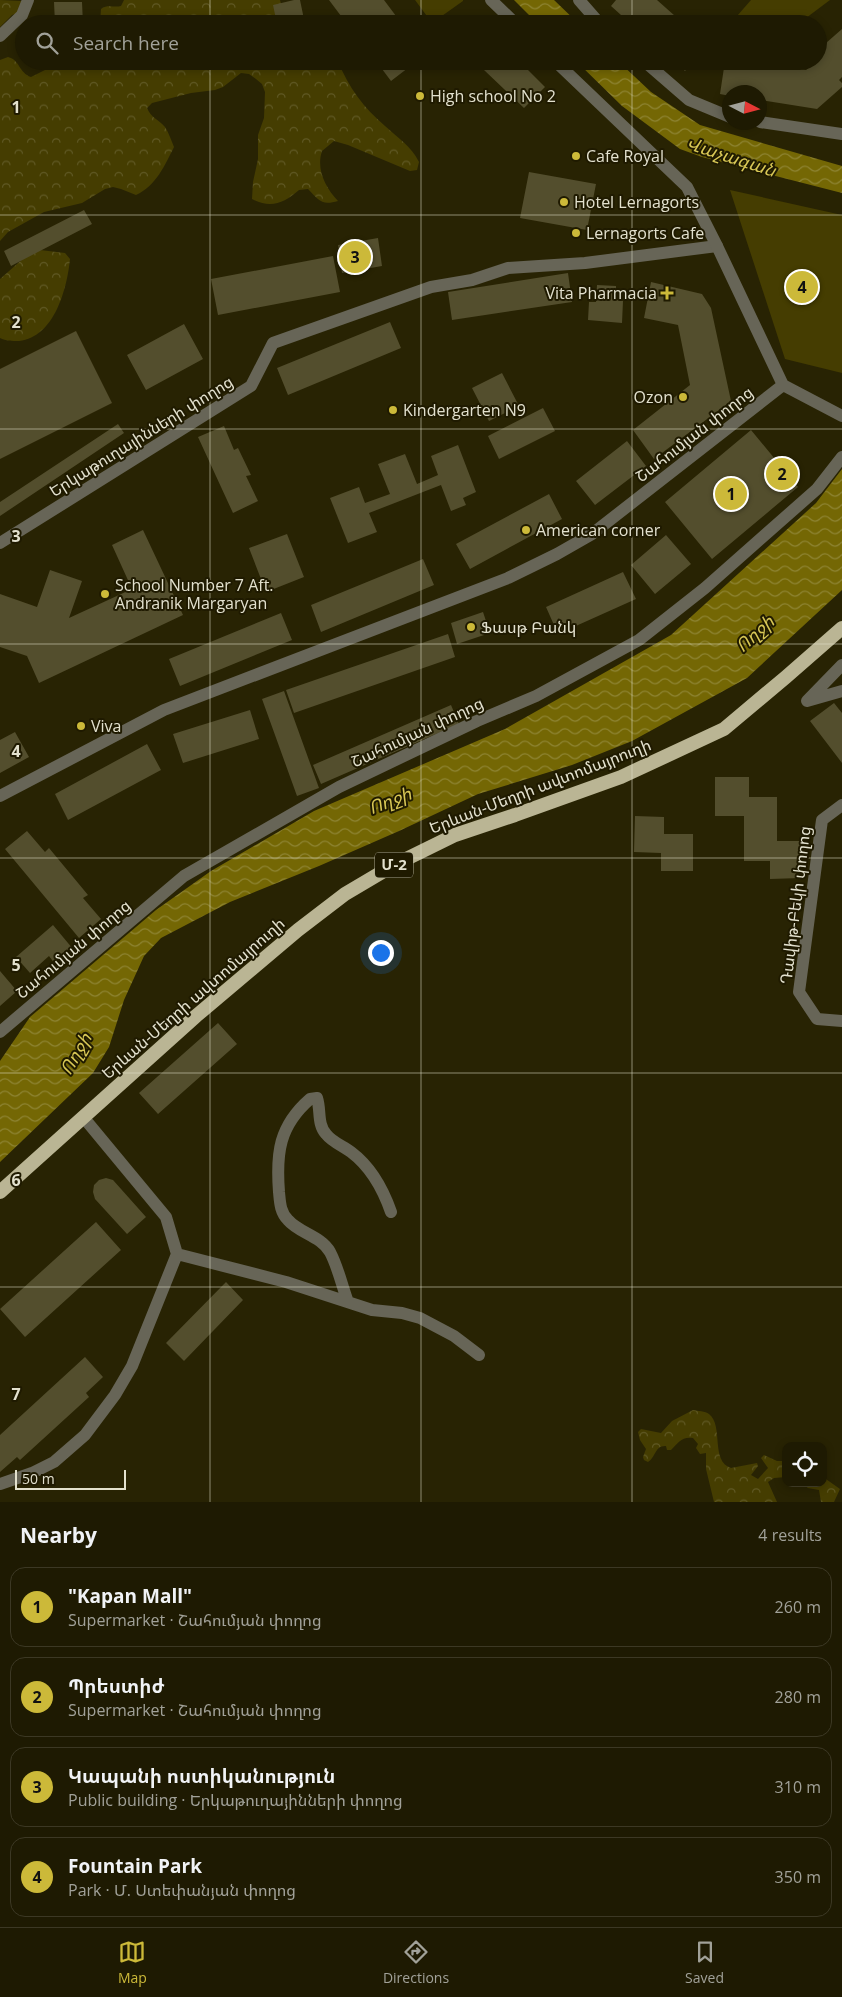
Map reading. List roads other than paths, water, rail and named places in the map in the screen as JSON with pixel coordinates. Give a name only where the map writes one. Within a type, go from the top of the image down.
[{"type":"highway","name":"Երևան-Մեղրի ավտոմայրուղի","points":[[0,1192],[196,1016],[298,930],[345,894],[394,865],[455,835],[621,777],[724,728],[842,628]]},
{"type":"street","points":[[22,15],[28,0]]},
{"type":"street","points":[[491,0],[507,15]]},
{"type":"street","points":[[579,0],[592,15]]},
{"type":"street","points":[[0,36],[15,22]]},
{"type":"street","points":[[564,70],[687,187],[783,384],[842,416]]},
{"type":"street","points":[[654,70],[689,100],[722,114]]},
{"type":"street","points":[[767,123],[842,134]]},
{"type":"street","name":"Երկաթուղայինների փողոց","points":[[0,543],[251,386],[273,343],[431,287],[472,280],[508,268],[586,262],[717,246]]},
{"type":"street","name":"Շահումյան փողոց","points":[[0,796],[164,710],[508,578],[557,554],[592,534],[783,384]]},
{"type":"street","name":"Շահումյան փողոց","points":[[0,1032],[184,876],[339,787],[477,721],[536,696],[639,640],[705,588],[817,489],[842,458]]},
{"type":"street","points":[[842,665],[807,701],[842,691]]},
{"type":"street","name":"Դավիթ-Բեկի փողոց","points":[[842,805],[822,820],[799,992],[817,1018],[842,1021]]},
{"type":"street","points":[[348,1302],[330,1250],[315,1237],[288,1222],[282,1212],[278,1166],[280,1144],[296,1114],[310,1098],[317,1098],[319,1122],[326,1134],[352,1153],[373,1174],[391,1212]]},
{"type":"street","points":[[0,1484],[32,1473],[54,1462],[84,1435],[115,1395],[132,1366],[177,1254],[166,1217],[84,1118]]},
{"type":"street","points":[[177,1254],[286,1282],[372,1310],[402,1313],[420,1318],[454,1336],[479,1355]]},
{"type":"water","points":[[514,0],[554,0],[570,15],[529,15]]},
{"type":"water","name":"Վաչագան","points":[[585,70],[628,70],[651,92],[700,125],[842,166],[842,193],[702,157],[680,149],[622,106]]},
{"type":"water","name":"Ողջի","points":[[842,469],[842,590],[747,678],[632,741],[572,765],[478,794],[319,866],[230,902],[161,938],[144,956],[124,1000],[109,1047],[93,1073],[0,1162],[0,1061],[30,1017],[156,910],[211,871],[314,811],[505,729],[671,635],[816,503]]},
{"type":"place","name":"High school No 2","points":[[420,96]]},
{"type":"place","name":"Cafe Royal","points":[[576,156]]},
{"type":"place","name":"Hotel Lernagorts","points":[[564,202]]},
{"type":"place","name":"Lernagorts Cafe","points":[[576,233]]},
{"type":"place","name":"Կապանի ոստիկանություն","points":[[355,257]]},
{"type":"place","name":"Fountain Park","points":[[802,287]]},
{"type":"place","name":"Vita Pharmacia","points":[[667,293]]},
{"type":"place","name":"Ozon","points":[[683,397]]},
{"type":"place","name":"Kindergarten N9","points":[[393,410]]},
{"type":"place","name":"Պրեստիժ","points":[[782,474]]},
{"type":"place","name":"\"Kapan Mall\"","points":[[731,494]]},
{"type":"place","name":"American corner","points":[[526,530]]},
{"type":"place","name":"School Number 7 Aft. Andranik Margaryan","points":[[105,594]]},
{"type":"place","name":"Ֆասթ Բանկ","points":[[471,627]]},
{"type":"place","name":"Viva","points":[[81,726]]}]
